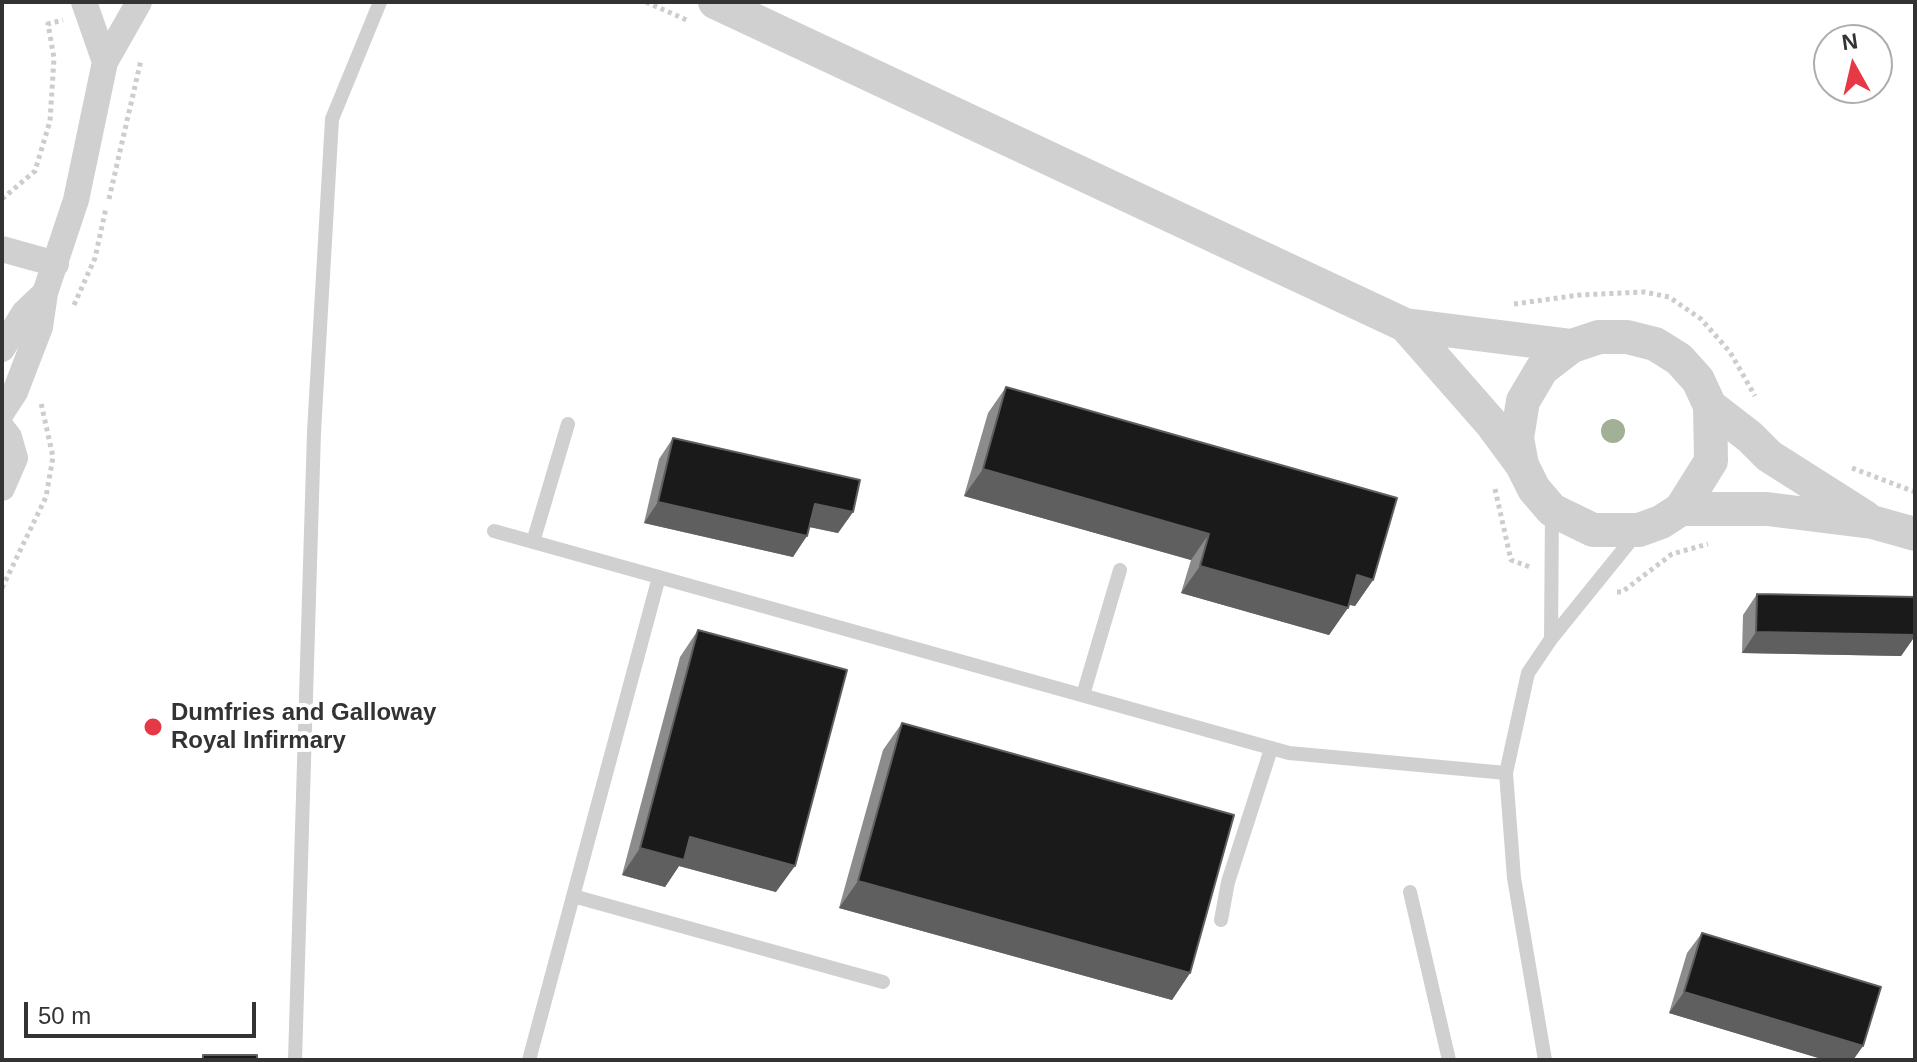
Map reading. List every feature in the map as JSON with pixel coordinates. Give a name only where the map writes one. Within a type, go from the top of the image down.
[{"type":"street","points":[[715,2],[1405,325],[1572,346]]},
{"type":"street","points":[[86,7],[105,62]]},
{"type":"street","points":[[2,412],[15,392],[40,327],[45,293],[76,200],[105,62],[136,8]]},
{"type":"street","points":[[2,249],[56,264]]},
{"type":"street","points":[[2,349],[24,313],[45,293]]},
{"type":"street","points":[[1405,325],[1491,423],[1522,465],[1534,489],[1552,510],[1593,530],[1639,530],[1661,522],[1681,509],[1711,461],[1710,406],[1698,380],[1679,359],[1655,344],[1627,337],[1599,337],[1572,346],[1542,369],[1523,401],[1517,438],[1522,465]]},
{"type":"street","points":[[1710,406],[1769,456],[1872,522]]},
{"type":"street","points":[[2,428],[9,437],[15,458],[2,488]]},
{"type":"street","points":[[1681,509],[1767,509],[1872,522],[1915,534]]},
{"type":"lane","points":[[295,1060],[314,432],[332,119],[380,2]]},
{"type":"lane","points":[[533,542],[568,424]]},
{"type":"lane","points":[[1551,639],[1552,510]]},
{"type":"lane","points":[[1545,1060],[1514,878],[1506,773],[1528,673],[1551,639],[1639,530]]},
{"type":"lane","points":[[494,531],[1271,749],[1506,773]]},
{"type":"lane","points":[[1083,695],[1120,570]]},
{"type":"lane","points":[[529,1060],[659,577]]},
{"type":"lane","points":[[1221,920],[1228,882],[1271,749]]},
{"type":"lane","points":[[1410,892],[1449,1060]]},
{"type":"lane","points":[[573,896],[883,982]]},
{"type":"path","points":[[2,199],[35,171],[50,121],[54,58],[48,24],[86,7]]},
{"type":"path","points":[[73,309],[95,258],[144,47],[154,27],[136,8]]},
{"type":"path","points":[[2,588],[46,497],[53,457],[41,393]]},
{"type":"building","points":[[1006,387],[1397,498],[1373,580],[1357,575],[1348,608],[1200,566],[1209,534],[983,469]]},
{"type":"building","points":[[673,438],[860,480],[853,512],[815,504],[807,536],[658,502]]},
{"type":"building","points":[[1757,594],[1915,597],[1915,635],[1756,632]]},
{"type":"building","points":[[698,630],[847,670],[795,866],[690,837],[684,860],[640,848]]},
{"type":"building","points":[[902,723],[1234,815],[1190,973],[858,881]]},
{"type":"building","points":[[1702,933],[1881,987],[1863,1046],[1684,992]]},
{"type":"building","points":[[203,1055],[257,1055],[257,1060],[203,1060]]},
{"type":"place","name":"Dumfries and Galloway Royal Infirmary","points":[[153,727]]}]
